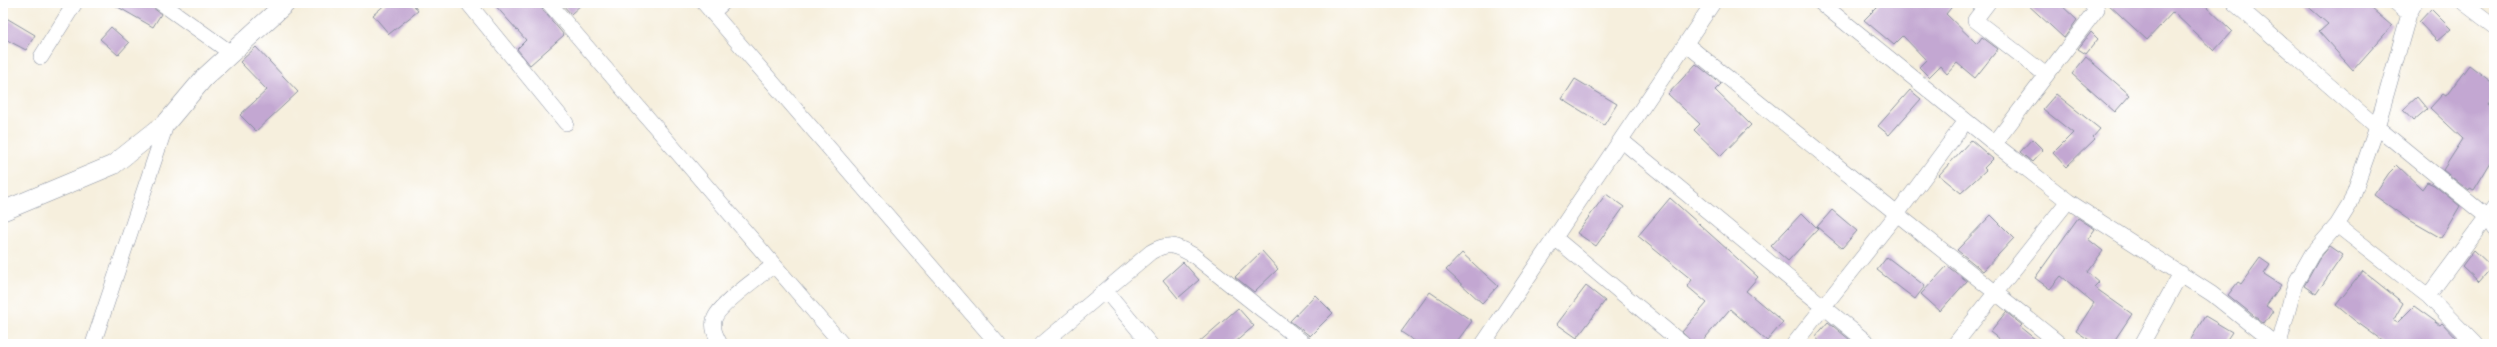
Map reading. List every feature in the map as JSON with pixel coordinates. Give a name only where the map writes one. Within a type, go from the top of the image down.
[{"type":"street","points":[[41,57],[75,3]]},
{"type":"street","points":[[161,3],[231,53]]},
{"type":"street","points":[[3,211],[113,165],[167,122],[204,78],[286,3]]},
{"type":"street","points":[[468,3],[566,123]]},
{"type":"street","points":[[549,3],[842,344]]},
{"type":"street","points":[[1485,343],[1713,3]]},
{"type":"street","points":[[1821,3],[1994,144],[2068,201],[2212,294],[2275,344]]},
{"type":"street","points":[[1988,3],[1975,20],[2046,75]]},
{"type":"street","points":[[1994,144],[2097,9],[2090,3]]},
{"type":"street","points":[[2234,3],[2377,127],[2492,218],[2428,296]]},
{"type":"street","points":[[2279,344],[2291,297],[2302,268],[2337,225],[2350,204],[2377,127],[2412,9],[2396,3]]},
{"type":"street","points":[[2464,3],[2494,26]]},
{"type":"street","points":[[713,6],[998,344]]},
{"type":"street","points":[[1686,44],[2060,344]]},
{"type":"street","points":[[1794,344],[1897,214],[1966,121]]},
{"type":"street","points":[[93,344],[167,122]]},
{"type":"street","points":[[1621,140],[1868,344]]},
{"type":"street","points":[[1955,344],[2068,201]]},
{"type":"street","points":[[2337,225],[2428,296],[2475,344]]},
{"type":"street","points":[[1555,238],[1683,344]]},
{"type":"street","points":[[1042,344],[1150,252],[1162,246],[1176,245],[1193,255],[1305,344]]},
{"type":"street","points":[[720,344],[713,329],[714,318],[721,309],[774,265]]},
{"type":"street","points":[[2142,344],[2181,273]]},
{"type":"street","points":[[1106,291],[1150,344]]},
{"type":"building","points":[[111,3],[147,3],[161,14],[153,27]]},
{"type":"building","points":[[387,3],[412,3],[418,11],[389,34],[373,15]]},
{"type":"building","points":[[493,3],[540,3],[542,9],[564,35],[530,65],[517,49],[526,40]]},
{"type":"building","points":[[561,3],[583,3],[571,14]]},
{"type":"building","points":[[1881,3],[1955,3],[1946,14],[1977,44],[1982,37],[1998,49],[1975,78],[1957,63],[1947,74],[1940,66],[1929,77],[1919,67],[1926,60],[1903,36],[1894,45],[1864,20]]},
{"type":"building","points":[[2026,3],[2059,3],[2077,20],[2064,38]]},
{"type":"building","points":[[2107,3],[2203,3],[2232,31],[2214,51],[2173,12],[2147,40]]},
{"type":"building","points":[[2304,3],[2365,3],[2392,26],[2353,70],[2319,32],[2328,24]]},
{"type":"building","points":[[2431,9],[2451,29],[2437,41],[2419,22]]},
{"type":"building","points":[[3,16],[35,35],[26,50],[3,38]]},
{"type":"building","points":[[111,27],[129,43],[118,55],[100,39]]},
{"type":"building","points":[[2091,32],[2098,39],[2086,54],[2078,49]]},
{"type":"building","points":[[256,47],[298,92],[256,131],[240,115],[267,90],[240,62]]},
{"type":"building","points":[[2086,57],[2130,95],[2115,112],[2072,74]]},
{"type":"building","points":[[1696,64],[1721,84],[1715,90],[1751,125],[1721,156],[1694,130],[1700,124],[1668,94]]},
{"type":"building","points":[[2469,65],[2494,84],[2494,96],[2488,104],[2494,108],[2494,157],[2474,190],[2470,188],[2469,191],[2443,170],[2463,139],[2430,108],[2443,94],[2446,96]]},
{"type":"building","points":[[1575,79],[1617,104],[1604,125],[1562,99]]},
{"type":"building","points":[[1910,90],[1921,99],[1889,135],[1878,126]]},
{"type":"building","points":[[2056,94],[2100,129],[2093,137],[2095,139],[2066,167],[2053,153],[2073,133],[2043,109]]},
{"type":"building","points":[[2417,97],[2427,109],[2413,121],[2403,110]]},
{"type":"building","points":[[2032,139],[2043,150],[2032,162],[2020,152]]},
{"type":"building","points":[[1971,140],[1993,159],[1984,168],[1986,170],[1961,193],[1939,175]]},
{"type":"building","points":[[2397,165],[2422,189],[2427,182],[2434,185],[2460,206],[2441,238],[2406,218],[2374,195],[2389,173]]},
{"type":"building","points":[[1606,194],[1624,207],[1596,246],[1577,233]]},
{"type":"building","points":[[1670,198],[1758,277],[1746,291],[1783,322],[1767,341],[1730,309],[1700,344],[1693,344],[1682,332],[1707,303],[1687,286],[1692,280],[1638,236]]},
{"type":"building","points":[[1832,210],[1857,231],[1842,248],[1817,227]]},
{"type":"building","points":[[1802,213],[1818,229],[1788,261],[1771,246]]},
{"type":"building","points":[[1991,215],[2014,238],[1983,271],[1957,250]]},
{"type":"building","points":[[2078,218],[2095,229],[2088,239],[2103,251],[2087,272],[2099,282],[2094,287],[2132,314],[2112,344],[2095,344],[2076,331],[2094,303],[2061,276],[2050,289],[2035,278]]},
{"type":"building","points":[[2330,246],[2343,255],[2316,294],[2304,286],[2319,259]]},
{"type":"building","points":[[2474,250],[2492,267],[2479,282],[2462,266]]},
{"type":"building","points":[[1262,251],[1278,269],[1254,292],[1235,277]]},
{"type":"building","points":[[1462,253],[1498,286],[1482,303],[1446,270]]},
{"type":"building","points":[[1887,257],[1925,286],[1915,299],[1877,270]]},
{"type":"building","points":[[2260,258],[2270,265],[2264,274],[2281,285],[2266,306],[2273,311],[2264,324],[2228,295],[2238,282],[2241,284]]},
{"type":"building","points":[[1183,262],[1199,280],[1178,298],[1163,280]]},
{"type":"building","points":[[1947,266],[1967,281],[1940,311],[1921,294]]},
{"type":"building","points":[[2363,271],[2403,303],[2393,321],[2397,323],[2414,306],[2440,325],[2442,323],[2457,339],[2453,344],[2387,344],[2336,305]]},
{"type":"building","points":[[1586,286],[1605,301],[1577,338],[1557,324]]},
{"type":"building","points":[[1430,292],[1472,321],[1455,344],[1419,344],[1401,332]]},
{"type":"building","points":[[1315,295],[1333,313],[1310,336],[1290,321]]},
{"type":"building","points":[[1238,308],[1254,326],[1233,344],[1197,344]]},
{"type":"building","points":[[2006,312],[2022,325],[2020,327],[2041,344],[2005,344],[1990,332]]},
{"type":"building","points":[[2205,316],[2232,332],[2224,344],[2188,344]]},
{"type":"building","points":[[1828,322],[1855,344],[1823,344],[1815,337]]}]
